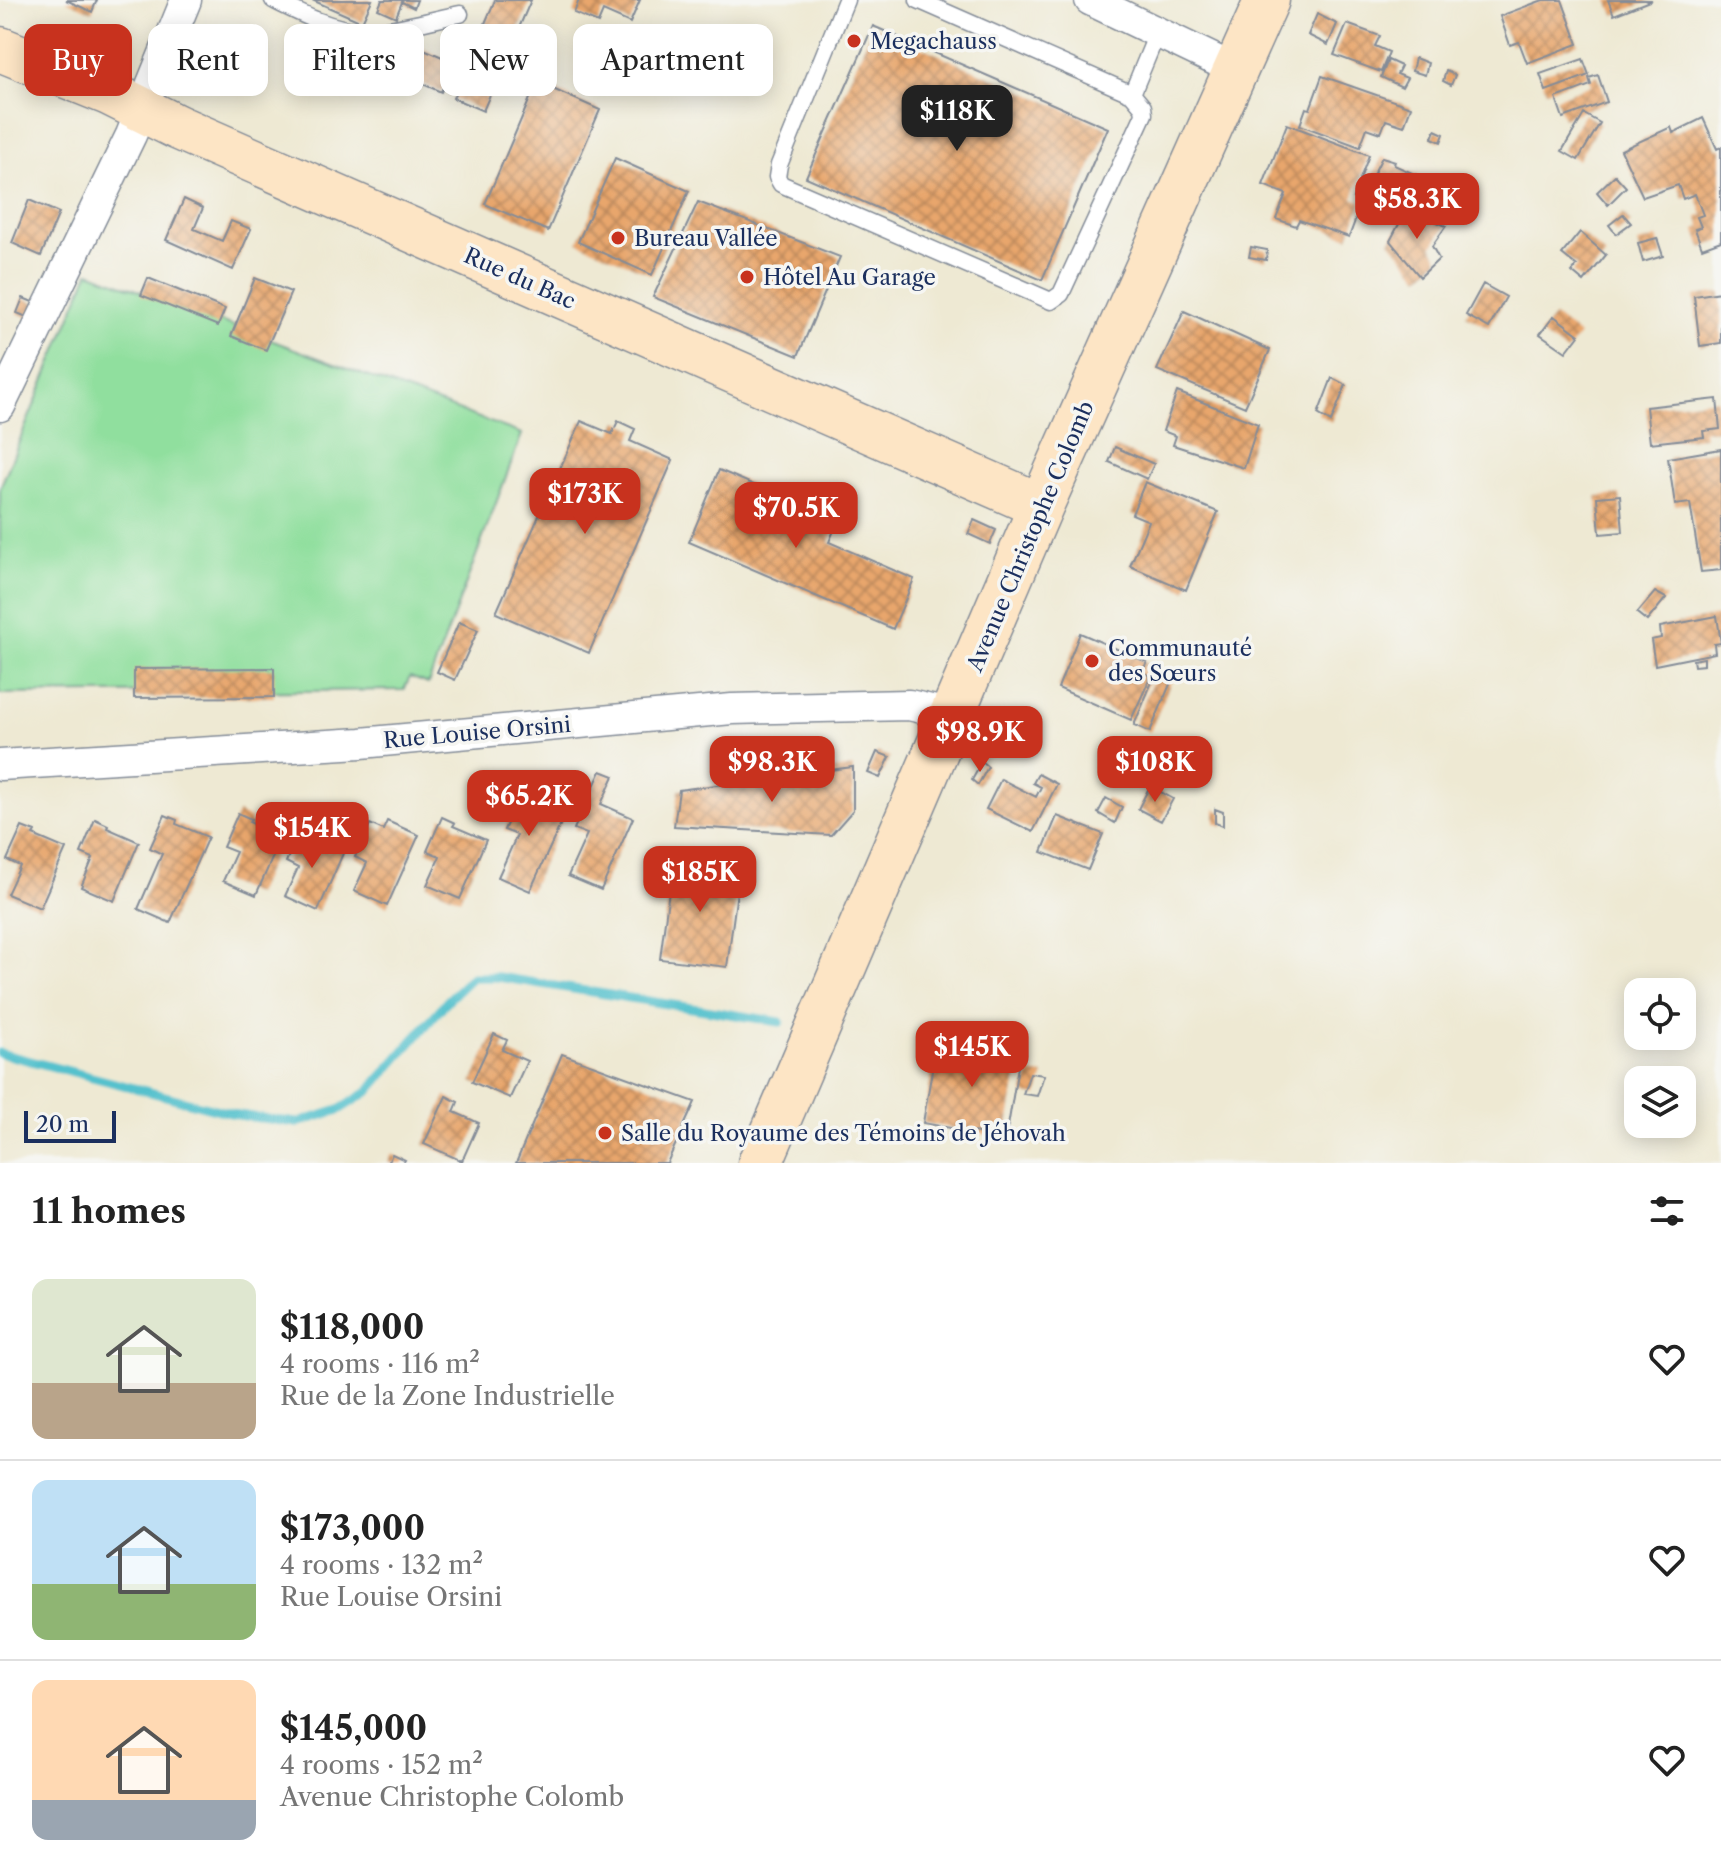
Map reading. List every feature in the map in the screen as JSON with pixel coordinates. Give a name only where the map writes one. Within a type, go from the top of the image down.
[{"type":"street","points":[[0,406],[131,135],[186,0]]},
{"type":"street","points":[[1090,0],[1236,70]]},
{"type":"street","name":"Avenue Christophe Colomb","points":[[760,1163],[1041,506],[1267,0]]},
{"type":"street","name":"Rue du Bac","points":[[0,49],[141,108],[177,127],[1041,506]]},
{"type":"street","name":"Rue Louise Orsini","points":[[0,765],[361,743],[732,709],[909,705],[953,715]]},
{"type":"lane","points":[[273,0],[304,16],[338,28],[364,32],[460,14]]},
{"type":"lane","points":[[846,0],[779,165],[777,177],[781,184],[1051,301],[1061,294],[1144,114],[1143,107],[1132,94],[918,0]]},
{"type":"lane","points":[[1132,94],[1158,31]]},
{"type":"green space","points":[[89,272],[522,434],[428,684],[410,677],[404,690],[0,694],[0,488]]},
{"type":"building","points":[[66,0],[97,0],[92,12]]},
{"type":"building","points":[[312,0],[372,0],[362,22]]},
{"type":"building","points":[[382,0],[417,0],[414,8],[402,2],[396,17],[378,9]]},
{"type":"building","points":[[495,0],[531,0],[521,24],[485,24]]},
{"type":"building","points":[[579,0],[640,0],[630,23],[603,11],[598,23],[574,13]]},
{"type":"building","points":[[1543,0],[1562,0],[1578,44],[1527,63],[1519,42],[1510,45],[1500,16]]},
{"type":"building","points":[[1608,0],[1652,0],[1614,15]]},
{"type":"building","points":[[1317,14],[1337,24],[1328,45],[1308,35]]},
{"type":"building","points":[[1347,24],[1380,36],[1375,46],[1389,52],[1381,72],[1334,55]]},
{"type":"building","points":[[873,26],[1108,128],[1042,280],[806,177]]},
{"type":"building","points":[[424,49],[440,56],[440,92],[424,85]]},
{"type":"building","points":[[1415,58],[1428,63],[1425,75],[1412,71]]},
{"type":"building","points":[[1583,59],[1589,75],[1546,91],[1540,74]]},
{"type":"building","points":[[1388,60],[1401,66],[1397,74],[1407,78],[1402,87],[1381,77]]},
{"type":"building","points":[[1446,71],[1455,75],[1451,85],[1443,81]]},
{"type":"building","points":[[1598,75],[1607,102],[1563,118],[1556,98],[1591,85],[1589,78]]},
{"type":"building","points":[[1322,76],[1411,107],[1404,126],[1386,120],[1381,133],[1367,128],[1360,147],[1300,125],[1306,108],[1310,109]]},
{"type":"building","points":[[557,91],[600,110],[548,231],[485,204],[531,96],[557,96]]},
{"type":"building","points":[[454,96],[489,96],[483,111]]},
{"type":"building","points":[[1584,114],[1600,123],[1578,160],[1562,151]]},
{"type":"building","points":[[1703,118],[1717,149],[1721,147],[1721,241],[1702,248],[1695,229],[1701,227],[1697,217],[1703,215],[1695,194],[1683,199],[1678,185],[1643,197],[1621,150],[1671,127],[1673,133]]},
{"type":"building","points":[[1287,124],[1369,155],[1353,198],[1362,202],[1349,237],[1299,220],[1296,226],[1276,219],[1286,194],[1263,185]]},
{"type":"building","points":[[1435,130],[1444,134],[1441,142],[1432,138]]},
{"type":"building","points":[[1382,157],[1428,180],[1415,209],[1385,196],[1382,205],[1363,195]]},
{"type":"building","points":[[615,158],[689,191],[652,275],[578,242]]},
{"type":"building","points":[[1615,175],[1626,187],[1608,205],[1597,192]]},
{"type":"building","points":[[184,199],[203,208],[194,229],[222,241],[231,221],[251,229],[233,270],[166,240]]},
{"type":"building","points":[[29,200],[59,213],[41,256],[12,243]]},
{"type":"building","name":"Hôtel Au Garage","points":[[698,202],[840,257],[798,356],[653,297]]},
{"type":"building","points":[[1407,209],[1446,226],[1432,246],[1439,259],[1420,277],[1390,241]]},
{"type":"building","points":[[1623,214],[1631,223],[1616,234],[1609,225]]},
{"type":"building","points":[[1580,232],[1606,255],[1584,282],[1572,272],[1577,266],[1562,254]]},
{"type":"building","points":[[1657,238],[1663,256],[1643,262],[1638,243]]},
{"type":"building","points":[[1251,247],[1267,250],[1266,260],[1249,257]]},
{"type":"building","points":[[148,278],[225,309],[218,326],[141,295]]},
{"type":"building","points":[[255,278],[291,292],[266,350],[231,336]]},
{"type":"building","points":[[1483,284],[1506,297],[1489,328],[1466,315]]},
{"type":"building","points":[[1721,292],[1721,343],[1700,346],[1694,296]]},
{"type":"building","points":[[23,298],[40,305],[34,320],[17,313]]},
{"type":"building","points":[[1184,311],[1270,350],[1245,407],[1157,370]]},
{"type":"building","points":[[1554,316],[1579,335],[1566,352],[1540,334]]},
{"type":"building","points":[[1332,378],[1346,385],[1331,422],[1318,414]]},
{"type":"building","points":[[1177,392],[1258,424],[1244,468],[1173,445],[1176,436],[1163,431]]},
{"type":"building","points":[[1717,399],[1720,429],[1703,431],[1704,437],[1650,443],[1646,407]]},
{"type":"building","points":[[581,421],[612,434],[618,421],[635,429],[630,441],[673,460],[589,653],[496,613]]},
{"type":"building","points":[[1115,447],[1154,464],[1147,479],[1109,462]]},
{"type":"building","points":[[1721,449],[1721,570],[1701,572],[1690,503],[1675,505],[1668,458]]},
{"type":"building","points":[[719,470],[838,521],[829,542],[914,579],[893,629],[689,542]]},
{"type":"building","points":[[1145,482],[1218,512],[1186,590],[1130,566],[1149,521],[1132,514]]},
{"type":"building","points":[[1620,495],[1623,532],[1600,534],[1597,497]]},
{"type":"building","points":[[974,520],[996,530],[990,544],[968,534]]},
{"type":"building","points":[[1655,592],[1666,598],[1647,621],[1637,613]]},
{"type":"building","points":[[1717,616],[1721,643],[1714,644],[1715,653],[1655,665],[1651,640],[1661,638],[1660,627]]},
{"type":"building","points":[[459,622],[478,630],[455,680],[437,672]]},
{"type":"building","points":[[1080,633],[1147,662],[1142,672],[1151,676],[1131,720],[1058,688]]},
{"type":"building","points":[[1704,658],[1704,665],[1694,666],[1693,660]]},
{"type":"building","points":[[274,668],[274,697],[134,698],[134,669]]},
{"type":"building","points":[[1157,670],[1173,677],[1150,732],[1134,725]]},
{"type":"building","points":[[877,752],[890,757],[880,778],[868,773]]},
{"type":"building","points":[[982,762],[988,767],[978,785],[972,780]]},
{"type":"building","points":[[853,767],[853,810],[831,835],[674,826],[679,790]]},
{"type":"building","points":[[601,771],[614,776],[601,804],[633,818],[601,890],[568,876],[587,834],[574,829]]},
{"type":"building","points":[[1038,774],[1057,784],[1033,832],[986,809],[1001,779],[1036,797],[1041,787],[1033,783]]},
{"type":"building","points":[[529,775],[542,780],[531,805],[563,819],[530,891],[498,877],[517,835],[504,830]]},
{"type":"building","points":[[1150,786],[1173,799],[1161,821],[1138,809]]},
{"type":"building","points":[[1106,798],[1122,807],[1115,823],[1098,813]]},
{"type":"building","points":[[1215,809],[1223,812],[1223,826],[1215,823]]},
{"type":"building","points":[[238,813],[251,819],[249,822],[282,836],[256,895],[223,881],[236,852],[223,847]]},
{"type":"building","points":[[165,815],[177,820],[176,824],[208,837],[170,923],[138,909],[162,854],[150,848]]},
{"type":"building","points":[[1057,816],[1103,834],[1088,870],[1042,852]]},
{"type":"building","points":[[442,817],[455,823],[453,826],[486,840],[460,899],[427,885],[440,856],[427,851]]},
{"type":"building","points":[[95,819],[108,825],[107,828],[139,842],[114,901],[81,887],[93,858],[81,853]]},
{"type":"building","points":[[387,821],[419,835],[387,906],[354,891],[367,863],[355,857],[370,824],[383,830]]},
{"type":"building","points":[[22,827],[66,849],[40,908],[7,894],[20,866],[7,860]]},
{"type":"building","points":[[300,829],[313,835],[312,838],[344,851],[318,911],[285,896],[298,868],[286,862]]},
{"type":"building","points":[[673,860],[740,869],[727,967],[660,959]]},
{"type":"building","points":[[494,1034],[507,1040],[502,1050],[527,1061],[510,1098],[472,1082]]},
{"type":"building","points":[[937,1041],[1020,1055],[1006,1138],[923,1123]]},
{"type":"building","name":"Salle du Royaume des Témoins de Jéhovah","points":[[562,1054],[695,1102],[667,1163],[516,1163]]},
{"type":"building","points":[[1030,1073],[1044,1075],[1037,1096],[1023,1094]]},
{"type":"building","points":[[446,1096],[458,1102],[454,1112],[479,1123],[462,1161],[424,1144]]},
{"type":"building","points":[[392,1154],[405,1160],[403,1163],[388,1163]]},
{"type":"waterway","points":[[0,1053],[238,1115],[297,1123],[339,1110],[369,1091],[472,977],[498,977],[780,1022]]},
{"type":"place","name":"Megachauss","points":[[854,41]]},
{"type":"place","name":"Bureau Vallée","points":[[618,238]]},
{"type":"place","name":"Hôtel Au Garage","points":[[747,277]]},
{"type":"place","name":"Communauté des Sœurs","points":[[1092,661]]},
{"type":"place","name":"Salle du Royaume des Témoins de Jéhovah","points":[[605,1133]]}]
